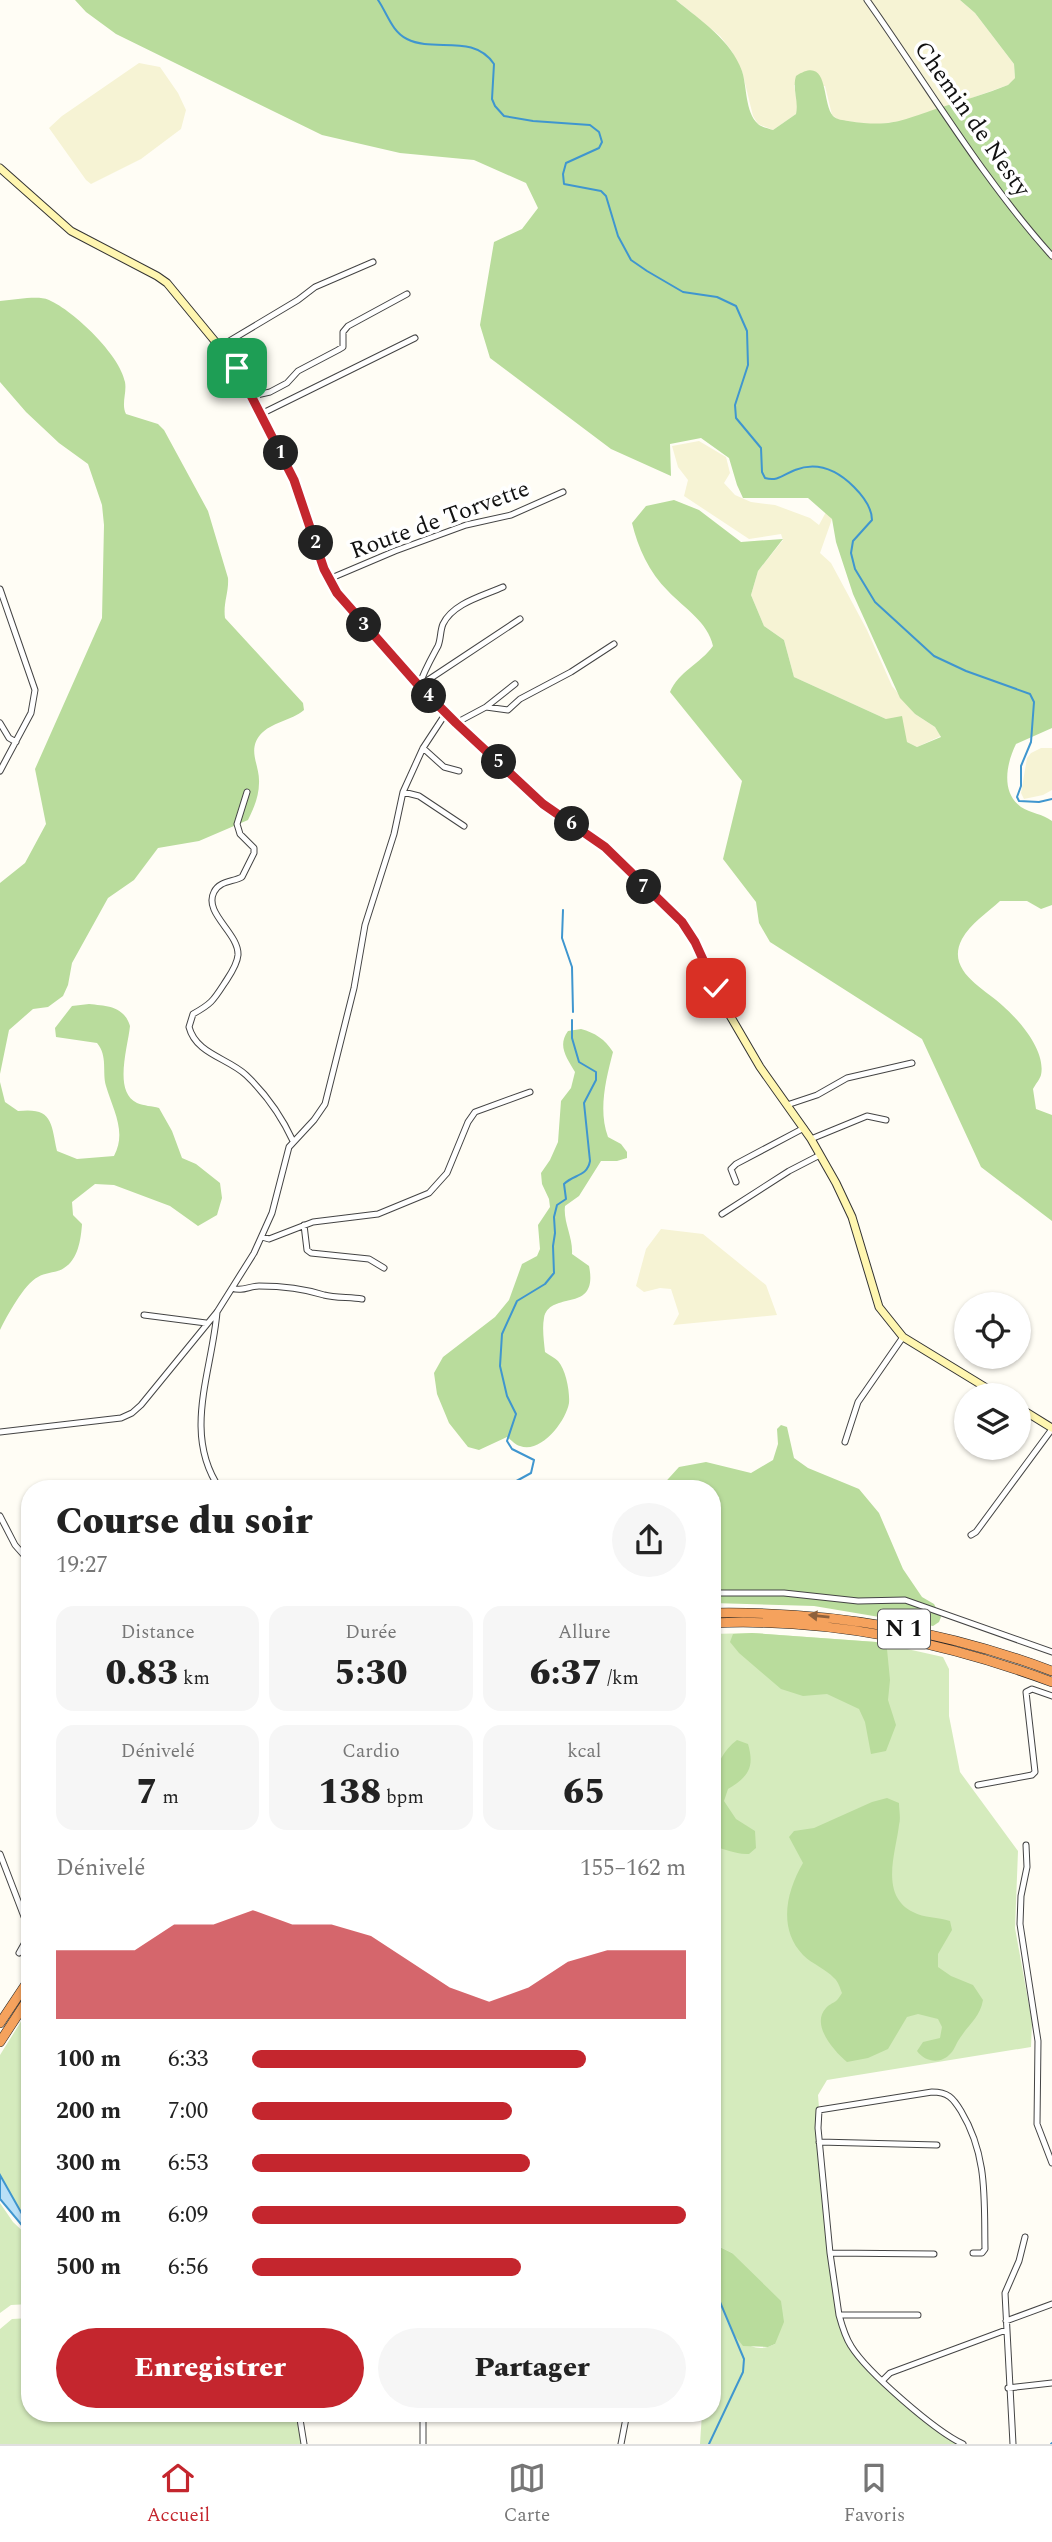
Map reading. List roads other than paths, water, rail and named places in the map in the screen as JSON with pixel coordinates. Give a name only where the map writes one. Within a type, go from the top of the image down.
[{"type":"highway","name":"N 1","points":[[721,1613],[809,1615],[893,1627],[976,1646],[1052,1671]]},
{"type":"highway","name":"N 1","points":[[721,1623],[803,1625],[888,1636],[995,1661],[1052,1682]]},
{"type":"highway","points":[[0,2023],[21,1992]]},
{"type":"highway","points":[[0,2042],[21,2010]]},
{"type":"street","name":"Chemin de Nesty","points":[[867,0],[995,187],[1052,256]]},
{"type":"street","points":[[0,168],[71,231],[157,276],[167,284],[220,346],[253,396],[294,480],[329,579],[337,593],[419,686],[456,723],[543,804],[605,847],[682,922],[695,942],[725,1007],[760,1068],[804,1128],[820,1155],[852,1217],[874,1296],[890,1323],[904,1338],[978,1383]]},
{"type":"street","points":[[220,346],[315,287],[373,262]]},
{"type":"street","points":[[253,396],[270,392],[287,383],[298,371],[338,350],[342,347],[343,332],[348,326],[407,294]]},
{"type":"street","points":[[261,414],[415,338]]},
{"type":"street","name":"Route de Torvette","points":[[329,579],[466,525],[511,515],[563,492]]},
{"type":"street","points":[[419,686],[428,661],[439,642],[443,625],[450,615],[460,606],[503,587]]},
{"type":"street","points":[[0,589],[35,690],[31,713],[0,771]]},
{"type":"street","points":[[419,686],[520,619]]},
{"type":"street","points":[[485,707],[508,710],[520,699],[571,672],[614,644]]},
{"type":"street","points":[[456,723],[485,707],[515,684]]},
{"type":"street","points":[[0,1432],[121,1418],[132,1413],[217,1312],[232,1288],[262,1237],[272,1213],[293,1141],[314,1120],[324,1104],[354,988],[365,925],[388,855],[403,792],[423,748],[446,713]]},
{"type":"street","points":[[0,723],[9,738],[16,742]]},
{"type":"street","points":[[423,748],[444,767],[459,771]]},
{"type":"street","points":[[247,792],[237,824],[240,834],[254,848],[254,853],[242,877],[221,884],[214,891],[212,900],[219,918],[237,946],[238,958],[214,1002],[193,1014],[189,1027],[195,1040],[211,1055],[243,1072],[268,1097],[282,1116],[293,1141]]},
{"type":"street","points":[[403,792],[419,796],[464,826]]},
{"type":"street","points":[[787,1105],[817,1095],[847,1078],[912,1063]]},
{"type":"street","points":[[262,1237],[269,1239],[304,1225],[378,1214],[429,1193],[447,1173],[468,1122],[475,1112],[530,1092]]},
{"type":"street","points":[[811,1139],[867,1116],[886,1120]]},
{"type":"street","points":[[736,1182],[732,1170],[736,1164],[804,1128]]},
{"type":"street","points":[[722,1214],[789,1171],[820,1155]]},
{"type":"street","points":[[304,1225],[307,1250],[311,1253],[369,1259],[384,1268]]},
{"type":"street","points":[[232,1288],[243,1290],[261,1286],[302,1289],[325,1295],[362,1299]]},
{"type":"street","points":[[216,1480],[207,1462],[201,1429],[202,1395],[217,1312]]},
{"type":"street","points":[[144,1315],[206,1323]]},
{"type":"street","points":[[845,1442],[858,1402],[904,1338]]},
{"type":"street","points":[[971,1535],[976,1532],[1052,1429],[1031,1415]]},
{"type":"street","points":[[0,1516],[21,1552]]},
{"type":"street","points":[[721,1592],[784,1593],[858,1601],[905,1600],[1052,1652]]},
{"type":"street","points":[[978,1785],[1032,1775],[1035,1772],[1026,1692],[1032,1689],[1052,1696]]},
{"type":"street","points":[[1026,1844],[1027,1867],[1021,1896],[1020,1924],[1038,2041],[1037,2124],[1052,2163]]},
{"type":"street","points":[[0,1854],[21,1909]]},
{"type":"street","points":[[19,1953],[21,1949]]},
{"type":"street","points":[[963,2444],[933,2425],[883,2380],[852,2349],[841,2325],[830,2253],[819,2142],[817,2114],[821,2109],[932,2092],[944,2092],[950,2096],[970,2126],[979,2150],[983,2174],[985,2249],[982,2253],[973,2253]]},
{"type":"street","points":[[819,2142],[937,2145]]},
{"type":"street","points":[[1013,2444],[1008,2388],[1006,2288],[1019,2261],[1026,2237]]},
{"type":"street","points":[[830,2253],[934,2254]]},
{"type":"street","points":[[1006,2321],[1052,2304]]},
{"type":"street","points":[[839,2315],[918,2315]]},
{"type":"street","points":[[883,2380],[890,2373],[1006,2330]]},
{"type":"street","points":[[1008,2388],[1052,2384]]},
{"type":"street","points":[[300,2422],[304,2444]]},
{"type":"street","points":[[423,2422],[423,2444]]},
{"type":"street","points":[[621,2444],[625,2422]]},
{"type":"water","points":[[0,2175],[21,2212],[21,2224],[0,2199]]},
{"type":"waterway","points":[[378,0],[394,27],[407,39],[418,43],[464,46],[485,55],[494,64],[492,99],[504,116],[590,125],[599,132],[602,142],[599,148],[566,163],[564,184],[601,191],[606,196],[618,236],[631,260],[683,292],[717,297],[736,306],[747,331],[748,365],[735,405],[736,418],[761,448],[762,472],[765,478],[777,478],[803,467],[820,467],[841,476],[864,498],[872,520],[853,541],[851,553],[855,569],[875,602],[934,656],[966,671],[1030,694],[1034,702],[1031,742],[1021,766],[1021,786],[1017,797],[1019,801],[1039,802],[1052,799]]},
{"type":"waterway","points":[[563,910],[562,938],[572,967],[573,1012]]},
{"type":"waterway","points":[[518,1480],[531,1473],[534,1460],[512,1449],[507,1441],[516,1414],[507,1396],[500,1366],[502,1334],[517,1301],[545,1284],[554,1273],[554,1217],[557,1205],[566,1199],[564,1184],[583,1173],[590,1161],[584,1103],[596,1080],[596,1072],[579,1062],[572,1038],[572,1020]]},
{"type":"waterway","points":[[721,2304],[744,2359],[743,2372],[721,2419]]},
{"type":"waterway","points":[[709,2444],[719,2422]]}]
